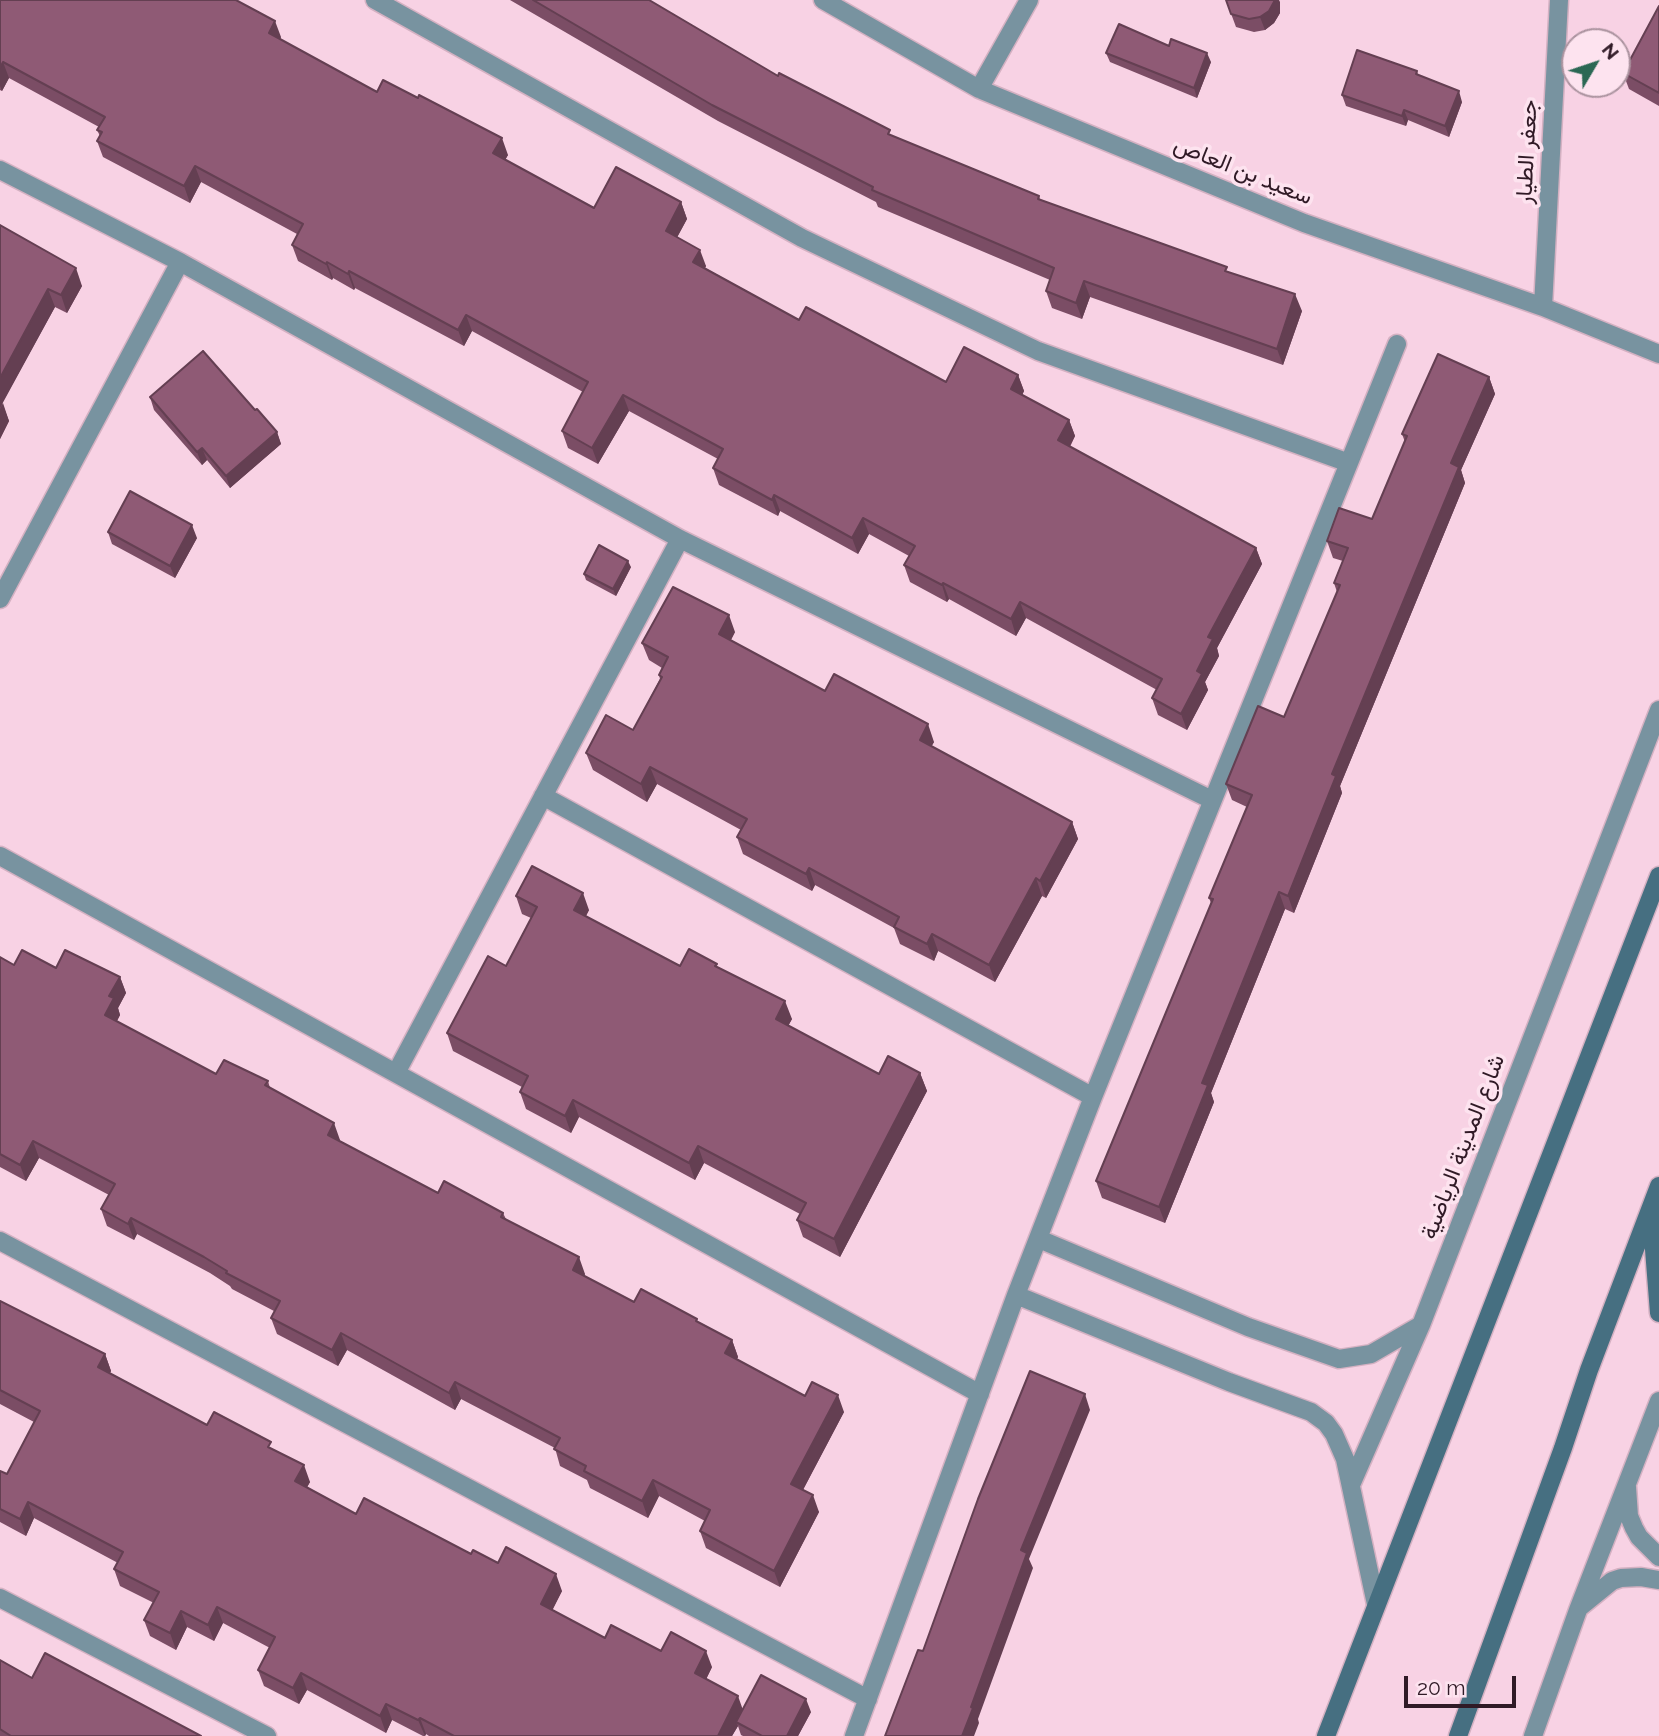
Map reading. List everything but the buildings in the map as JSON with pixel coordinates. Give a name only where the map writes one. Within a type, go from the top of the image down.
[{"type":"main road","points":[[1326,1736],[1659,876]]},
{"type":"main road","points":[[1458,1736],[1589,1370],[1659,1186]]},
{"type":"main road","points":[[1651,1207],[1659,1312]]},
{"type":"main road","points":[[1337,1736],[1344,1686]]},
{"type":"street","points":[[375,0],[802,237],[1038,351],[1349,463]]},
{"type":"street","name":"سعيد بن العاص","points":[[823,0],[979,89],[1304,223],[1543,307],[1659,354]]},
{"type":"street","points":[[979,89],[1029,0]]},
{"type":"street","name":"جعفر الطيار","points":[[1543,307],[1559,0]]},
{"type":"street","points":[[0,170],[180,262],[680,539],[1212,800]]},
{"type":"street","points":[[0,599],[180,262]]},
{"type":"street","points":[[854,1736],[1016,1295],[1093,1097],[1397,344]]},
{"type":"street","points":[[396,1073],[680,539]]},
{"type":"street","name":"شارع المدينة الرياضية","points":[[1351,1485],[1421,1325],[1659,710]]},
{"type":"street","points":[[543,796],[1093,1097]]},
{"type":"street","points":[[0,856],[980,1394]]},
{"type":"street","points":[[1039,1239],[1248,1327],[1339,1359],[1371,1354],[1421,1325]]},
{"type":"street","points":[[0,1241],[868,1699]]},
{"type":"street","points":[[1016,1295],[1229,1382],[1311,1412],[1326,1423],[1345,1459],[1376,1604]]},
{"type":"street","points":[[1533,1736],[1578,1610],[1659,1401]]},
{"type":"street","points":[[1626,1483],[1629,1516],[1634,1528],[1659,1557]]},
{"type":"street","points":[[1578,1610],[1612,1581],[1630,1577],[1659,1580]]},
{"type":"street","points":[[0,1598],[267,1736]]}]
